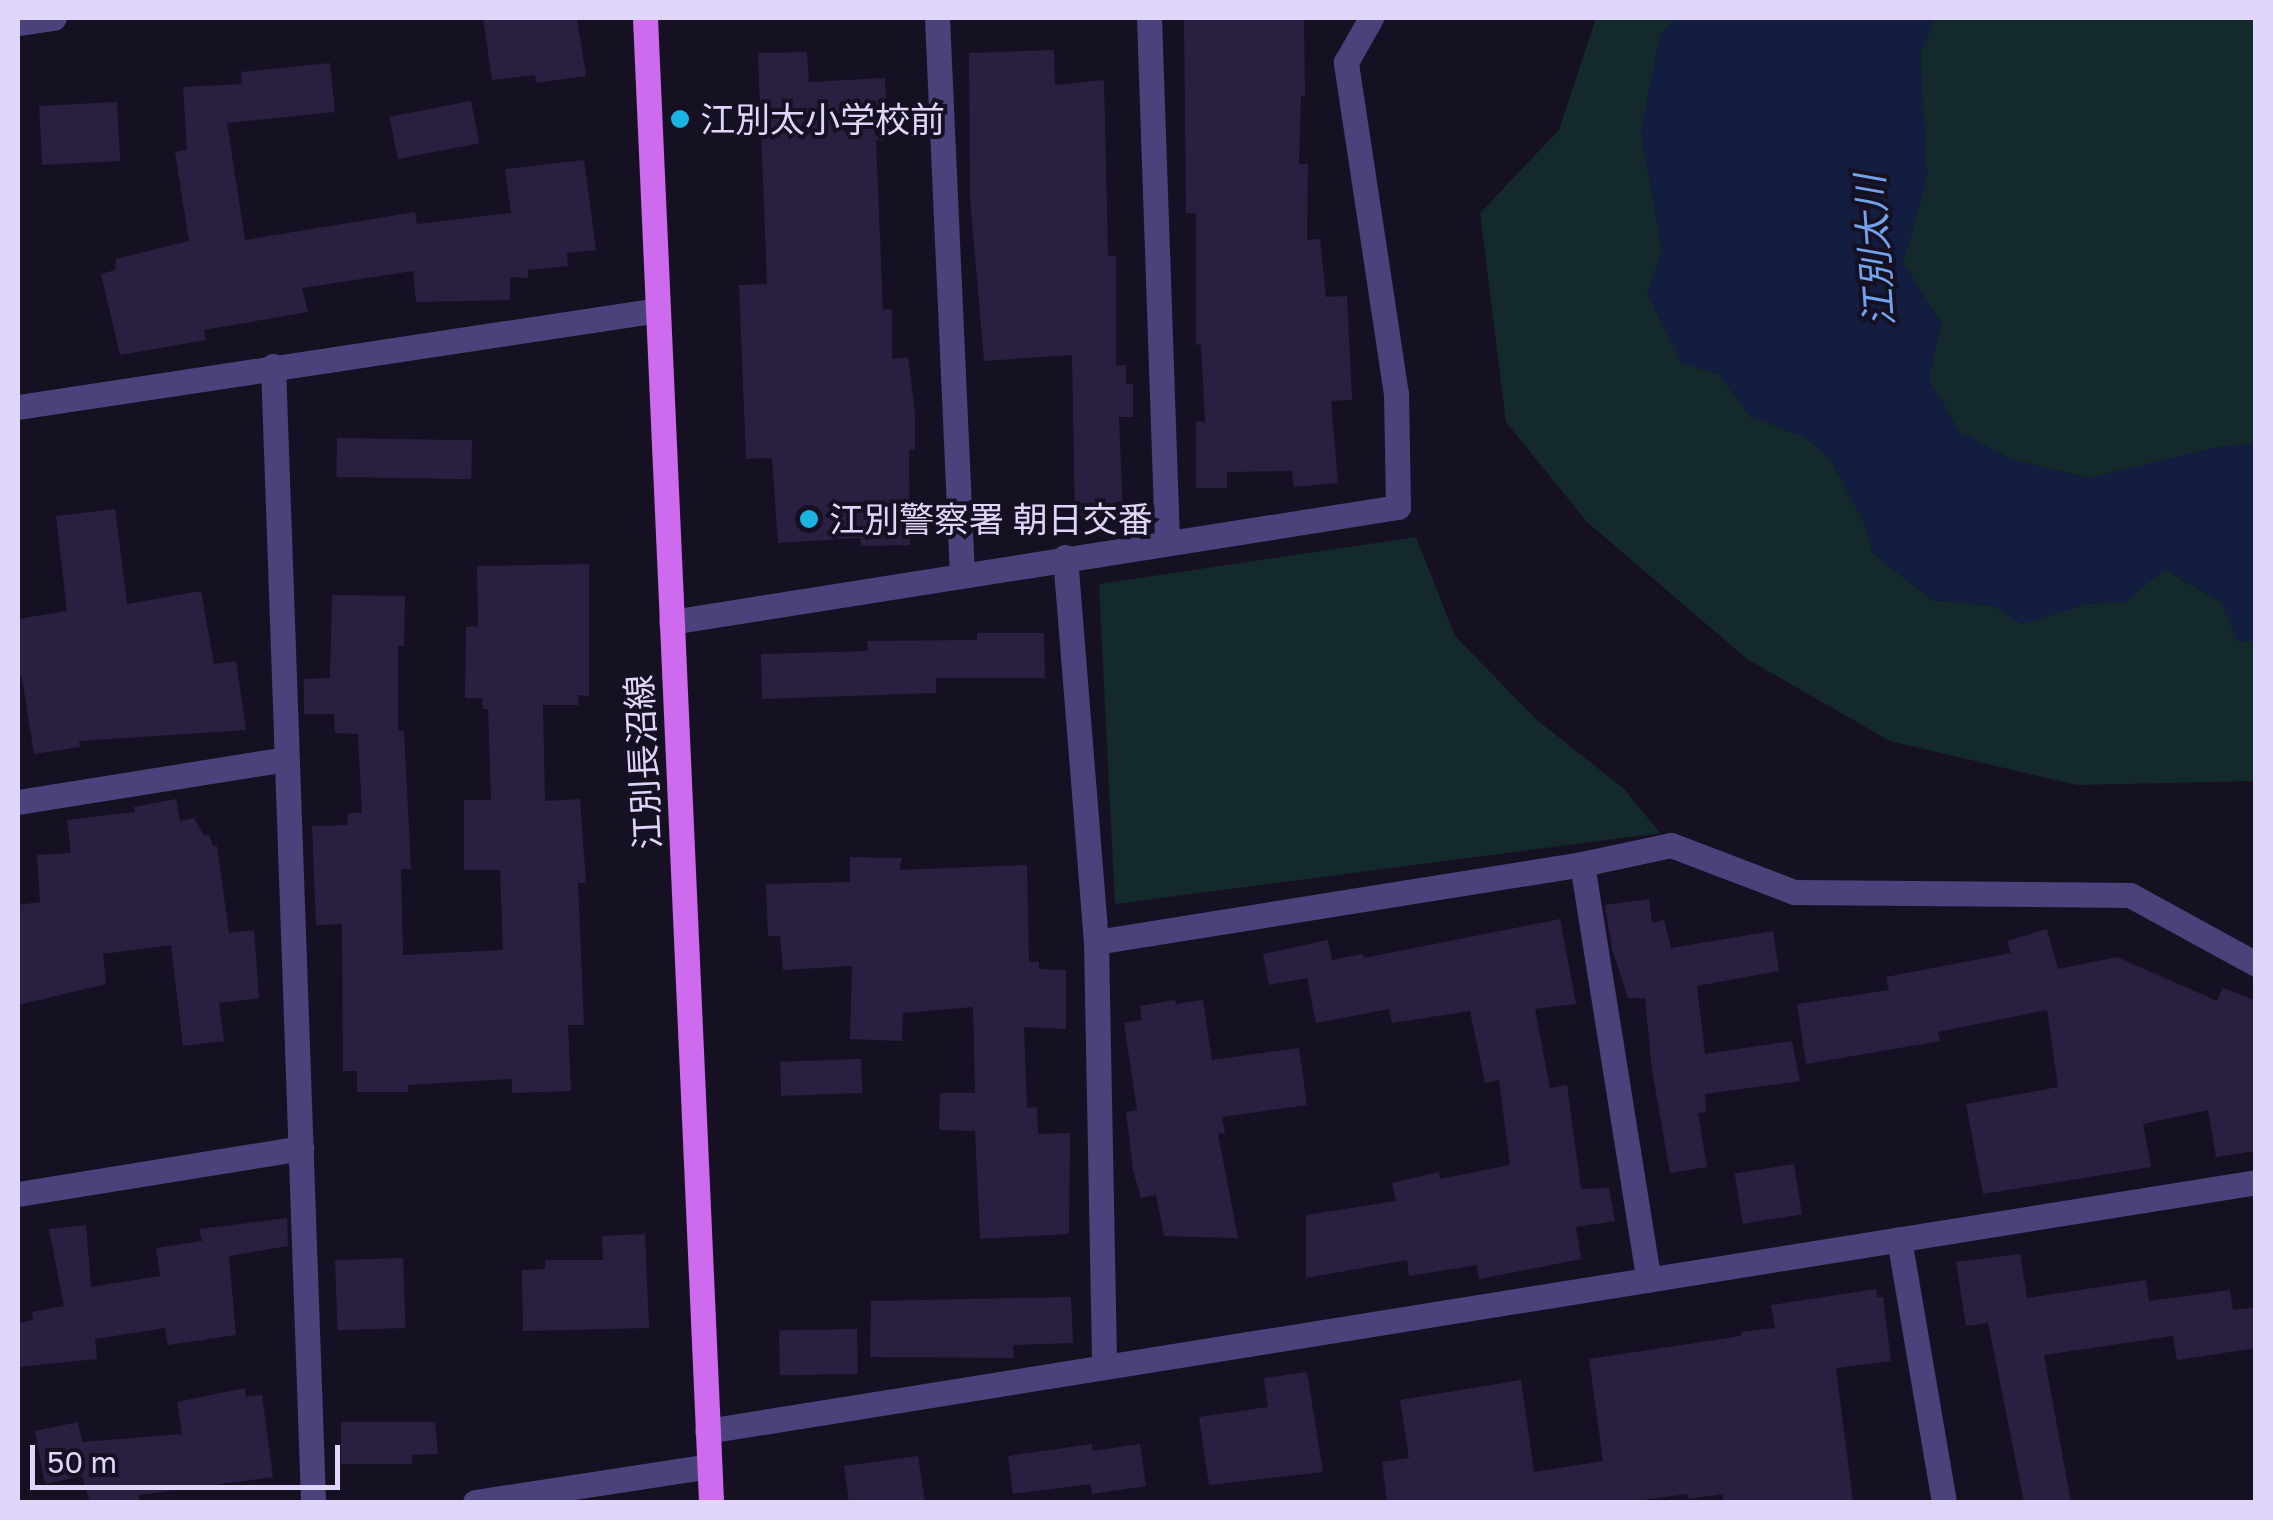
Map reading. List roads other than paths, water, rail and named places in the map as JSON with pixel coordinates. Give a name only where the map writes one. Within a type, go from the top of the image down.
[{"type":"main road","name":"江別長沼線","points":[[645,18],[711,1502]]},
{"type":"street","points":[[18,23],[54,18]]},
{"type":"street","points":[[938,18],[962,574]]},
{"type":"street","points":[[1150,18],[1167,541]]},
{"type":"street","points":[[672,622],[1398,506],[1396,394],[1346,62],[1371,18]]},
{"type":"street","points":[[18,407],[658,310]]},
{"type":"street","points":[[273,366],[314,1502]]},
{"type":"street","points":[[1065,557],[1096,942],[1104,1367]]},
{"type":"street","points":[[18,802],[287,759]]},
{"type":"street","points":[[1096,942],[1582,864],[1671,845],[1794,892],[2130,895],[2256,964]]},
{"type":"street","points":[[1582,864],[1649,1280]]},
{"type":"street","points":[[18,1194],[300,1148]]},
{"type":"street","points":[[707,1431],[2256,1182]]},
{"type":"street","points":[[1899,1239],[1944,1502]]},
{"type":"street","points":[[474,1502],[709,1466]]},
{"type":"water","name":"江別太川","points":[[1675,18],[1935,18],[1920,53],[1927,177],[1903,263],[1941,323],[1929,379],[1959,432],[2013,460],[2088,478],[2216,448],[2255,443],[2255,641],[2238,642],[2221,602],[2165,569],[2125,602],[2085,604],[2022,624],[1995,606],[1932,600],[1873,553],[1862,518],[1829,457],[1805,437],[1751,417],[1719,374],[1681,363],[1647,294],[1662,251],[1641,131],[1660,36]]},
{"type":"place","name":"江別太小学校前","points":[[680,119]]},
{"type":"place","name":"江別警察署 朝日交番","points":[[809,519]]}]
